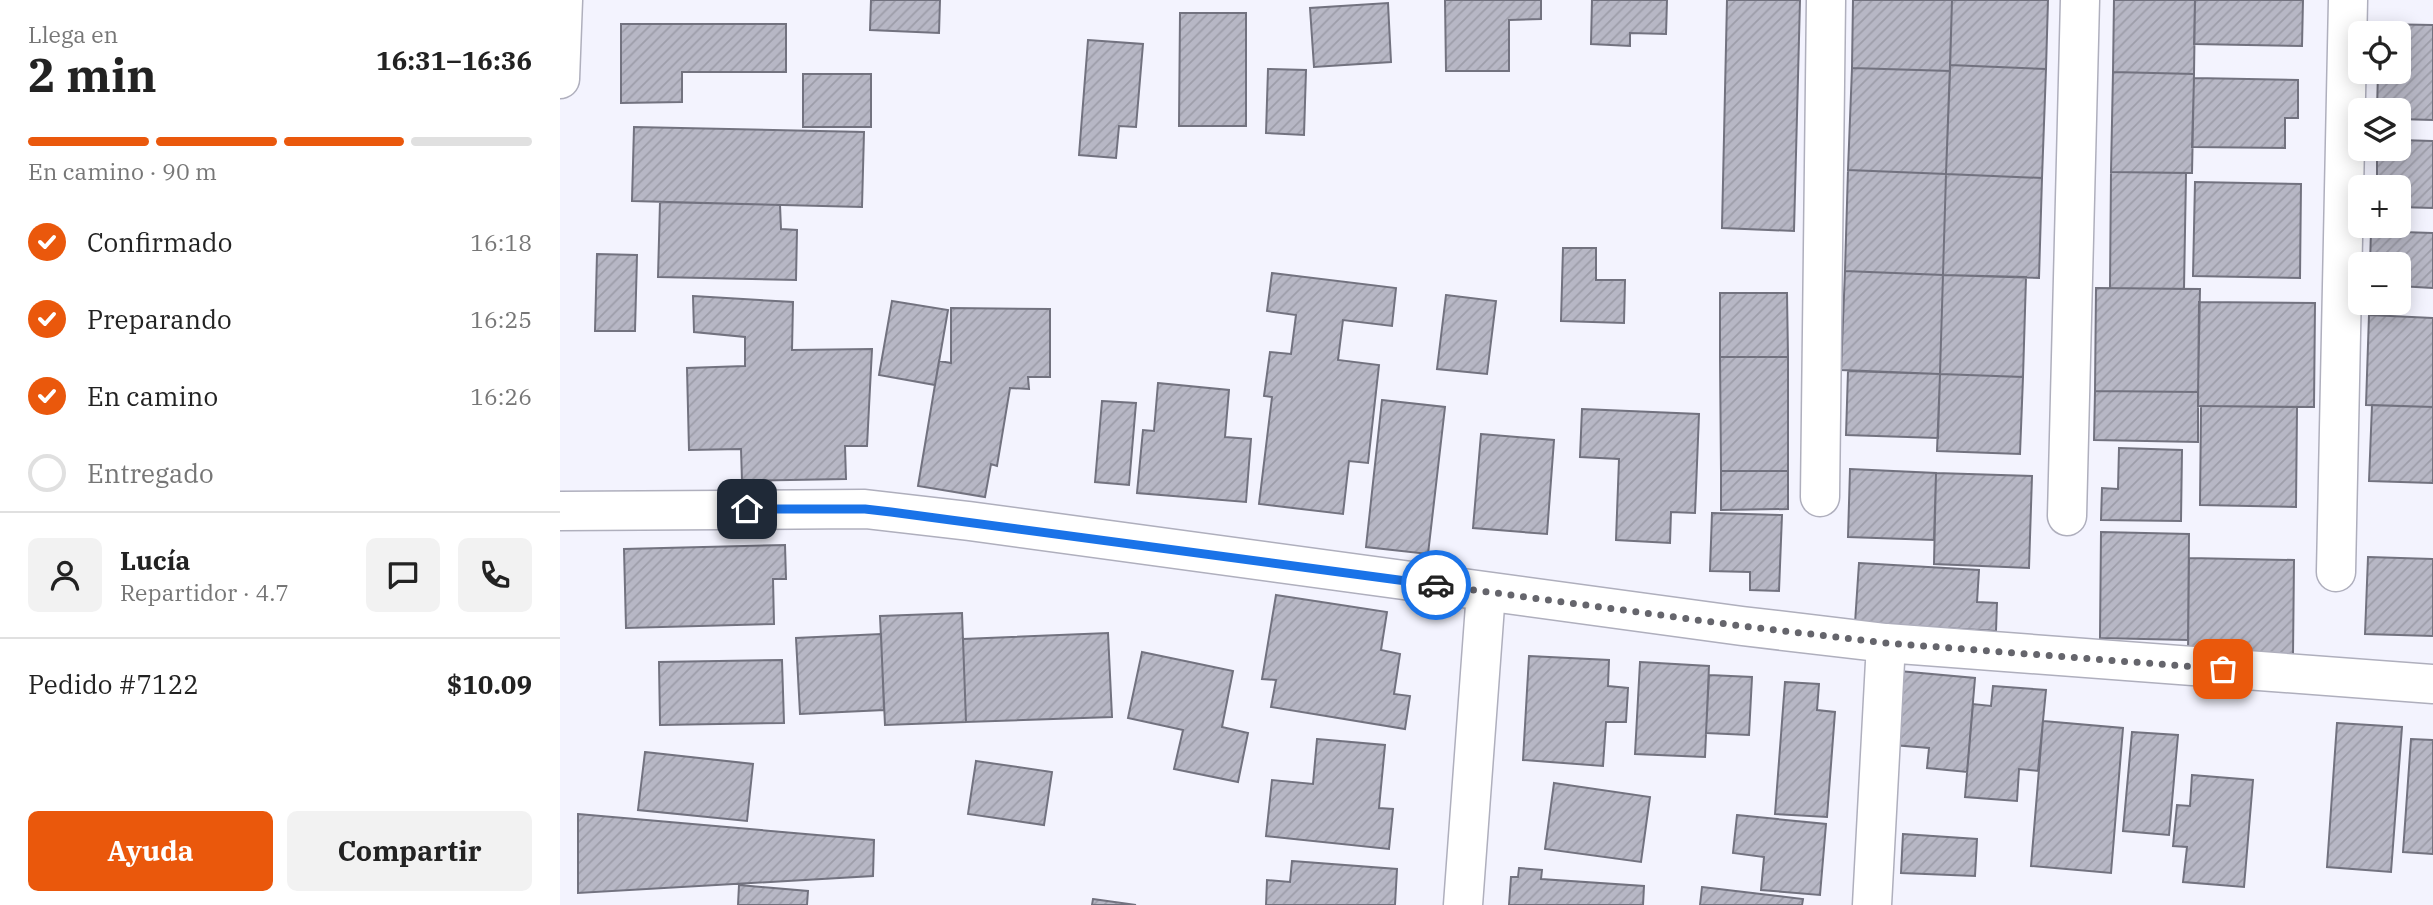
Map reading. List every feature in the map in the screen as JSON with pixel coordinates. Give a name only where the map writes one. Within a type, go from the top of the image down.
[{"type":"street","points":[[560,79],[563,0]]},
{"type":"street","points":[[1820,497],[1826,0]]},
{"type":"street","points":[[2067,516],[2080,0]]},
{"type":"street","points":[[2336,572],[2348,0]]},
{"type":"street","points":[[560,511],[865,509],[1886,643],[2433,684]]},
{"type":"street","points":[[1463,905],[1486,592]]},
{"type":"street","points":[[1872,905],[1886,643]]},
{"type":"building","points":[[871,0],[940,0],[939,33],[870,30]]},
{"type":"building","points":[[1445,0],[1541,0],[1541,19],[1509,20],[1509,71],[1446,71]]},
{"type":"building","points":[[1592,0],[1667,0],[1666,34],[1630,33],[1630,46],[1591,44]]},
{"type":"building","points":[[1727,0],[1800,0],[1794,231],[1722,228]]},
{"type":"building","points":[[1853,0],[1952,0],[1950,71],[1852,68]]},
{"type":"building","points":[[1952,0],[2048,0],[2046,69],[1950,65]]},
{"type":"building","points":[[2114,0],[2195,0],[2194,74],[2113,72]]},
{"type":"building","points":[[2195,0],[2303,0],[2302,46],[2194,44]]},
{"type":"building","points":[[1388,3],[1391,62],[1314,67],[1310,8]]},
{"type":"building","points":[[1180,13],[1246,13],[1246,126],[1179,126]]},
{"type":"building","points":[[621,24],[786,24],[786,72],[682,72],[682,102],[621,103]]},
{"type":"building","points":[[2411,25],[2433,25],[2433,120],[2411,119],[2411,98],[2377,98],[2378,84],[2411,84]]},
{"type":"building","points":[[1088,40],[1143,44],[1136,127],[1119,126],[1116,158],[1079,155]]},
{"type":"building","points":[[1950,65],[2046,69],[2042,178],[1946,174]]},
{"type":"building","points":[[1852,68],[1950,71],[1946,174],[1848,170]]},
{"type":"building","points":[[1268,69],[1306,70],[1304,135],[1266,133]]},
{"type":"building","points":[[2113,72],[2194,74],[2192,173],[2111,172]]},
{"type":"building","points":[[803,74],[871,74],[871,127],[803,127]]},
{"type":"building","points":[[2194,78],[2298,80],[2298,118],[2285,118],[2285,148],[2192,147]]},
{"type":"building","points":[[634,127],[864,132],[862,207],[632,201]]},
{"type":"building","points":[[2411,140],[2433,141],[2433,208],[2411,207],[2411,175],[2377,175],[2377,161],[2411,161]]},
{"type":"building","points":[[1848,170],[1946,174],[1943,275],[1845,271]]},
{"type":"building","points":[[2111,172],[2186,173],[2184,289],[2110,288]]},
{"type":"building","points":[[1946,174],[2042,178],[2039,278],[1943,275]]},
{"type":"building","points":[[2195,182],[2301,184],[2300,278],[2193,276]]},
{"type":"building","points":[[660,202],[780,205],[781,229],[797,230],[796,280],[658,277]]},
{"type":"building","points":[[2411,232],[2433,233],[2433,288],[2411,287],[2411,252],[2370,252],[2371,238],[2411,238]]},
{"type":"building","points":[[1563,248],[1596,248],[1596,280],[1625,280],[1624,323],[1561,321]]},
{"type":"building","points":[[597,254],[637,255],[635,331],[595,331]]},
{"type":"building","points":[[1845,271],[1943,275],[1940,374],[1841,370]]},
{"type":"building","points":[[1272,273],[1396,288],[1392,326],[1343,320],[1338,360],[1379,365],[1368,463],[1349,461],[1343,514],[1259,504],[1272,397],[1264,396],[1270,352],[1291,354],[1296,315],[1267,311]]},
{"type":"building","points":[[1943,275],[2026,277],[2023,377],[1940,374]]},
{"type":"building","points":[[2096,288],[2200,289],[2198,392],[2095,391]]},
{"type":"building","points":[[1720,293],[1787,293],[1788,357],[1720,357]]},
{"type":"building","points":[[1446,295],[1496,301],[1487,374],[1437,369]]},
{"type":"building","points":[[693,296],[793,302],[792,350],[872,349],[867,446],[845,446],[846,479],[742,481],[741,449],[689,450],[687,368],[745,366],[745,337],[694,332]]},
{"type":"building","points":[[892,301],[948,310],[935,385],[879,375]]},
{"type":"building","points":[[2199,302],[2315,303],[2314,407],[2198,406]]},
{"type":"building","points":[[951,308],[1050,309],[1050,377],[1028,377],[1029,389],[1010,388],[997,466],[991,464],[985,497],[918,486],[939,361],[951,363]]},
{"type":"building","points":[[2369,315],[2433,318],[2433,407],[2366,405]]},
{"type":"building","points":[[1720,357],[1788,357],[1788,471],[1721,471]]},
{"type":"building","points":[[1848,371],[1940,374],[1938,438],[1846,435]]},
{"type":"building","points":[[1940,374],[2023,377],[2020,454],[1937,451]]},
{"type":"building","points":[[1158,383],[1229,390],[1225,437],[1251,439],[1246,502],[1137,493],[1143,430],[1154,431]]},
{"type":"building","points":[[2095,391],[2198,392],[2198,442],[2094,440]]},
{"type":"building","points":[[1382,400],[1445,407],[1428,554],[1366,547]]},
{"type":"building","points":[[1102,401],[1136,403],[1129,485],[1095,482]]},
{"type":"building","points":[[2372,405],[2433,407],[2433,483],[2369,481]]},
{"type":"building","points":[[2201,406],[2297,407],[2296,507],[2200,505]]},
{"type":"building","points":[[1582,409],[1699,414],[1695,513],[1671,512],[1670,543],[1616,540],[1619,459],[1580,457]]},
{"type":"building","points":[[1481,434],[1554,440],[1547,534],[1473,528]]},
{"type":"building","points":[[2119,448],[2182,450],[2181,521],[2101,520],[2102,488],[2118,489]]},
{"type":"building","points":[[1850,469],[1936,473],[1934,540],[1848,537]]},
{"type":"building","points":[[1721,471],[1788,471],[1788,509],[1721,510]]},
{"type":"building","points":[[1936,473],[2032,476],[2029,568],[1934,564]]},
{"type":"building","points":[[1712,513],[1782,515],[1779,591],[1750,590],[1750,572],[1710,571]]},
{"type":"building","points":[[2101,532],[2189,534],[2188,640],[2100,638]]},
{"type":"building","points":[[785,545],[786,579],[773,579],[774,624],[626,628],[624,549]]},
{"type":"building","points":[[2368,557],[2433,559],[2433,636],[2365,634]]},
{"type":"building","points":[[2189,558],[2294,560],[2293,655],[2188,653]]},
{"type":"building","points":[[1859,563],[1979,570],[1977,602],[1997,603],[1996,631],[1855,623]]},
{"type":"building","points":[[1276,595],[1387,612],[1381,650],[1400,654],[1394,694],[1410,696],[1405,729],[1271,707],[1276,680],[1262,679]]},
{"type":"building","points":[[962,613],[966,722],[885,725],[880,616]]},
{"type":"building","points":[[1108,633],[1112,717],[966,722],[963,639]]},
{"type":"building","points":[[881,634],[884,710],[800,714],[796,638]]},
{"type":"building","points":[[1142,652],[1233,671],[1222,727],[1248,733],[1238,782],[1174,769],[1183,730],[1128,718]]},
{"type":"building","points":[[1529,656],[1609,660],[1608,686],[1628,688],[1626,722],[1606,722],[1603,766],[1523,760]]},
{"type":"building","points":[[782,660],[784,723],[660,725],[659,662]]},
{"type":"building","points":[[1640,662],[1709,666],[1705,757],[1635,754]]},
{"type":"building","points":[[1899,671],[1975,678],[1967,772],[1927,768],[1929,748],[1893,745]]},
{"type":"building","points":[[1709,675],[1752,677],[1749,735],[1706,733]]},
{"type":"building","points":[[1785,682],[1819,684],[1817,710],[1835,712],[1827,817],[1775,814]]},
{"type":"building","points":[[1993,686],[2046,690],[2038,771],[2019,769],[2017,801],[1965,797],[1973,704],[1991,706]]},
{"type":"building","points":[[2043,721],[2123,728],[2111,873],[2031,866]]},
{"type":"building","points":[[2337,723],[2402,727],[2391,872],[2327,867]]},
{"type":"building","points":[[2132,732],[2178,735],[2169,835],[2123,831]]},
{"type":"building","points":[[1317,739],[1385,745],[1379,808],[1393,809],[1389,849],[1266,836],[1272,780],[1313,784]]},
{"type":"building","points":[[2411,739],[2433,740],[2433,854],[2403,852]]},
{"type":"building","points":[[645,752],[753,764],[747,821],[638,810]]},
{"type":"building","points":[[976,761],[1052,772],[1044,825],[968,814]]},
{"type":"building","points":[[2192,775],[2253,780],[2244,887],[2183,882],[2187,847],[2173,846],[2177,805],[2190,806]]},
{"type":"building","points":[[1554,783],[1650,797],[1641,862],[1545,849]]},
{"type":"building","points":[[578,814],[874,840],[873,876],[578,893]]},
{"type":"building","points":[[1737,815],[1826,824],[1820,895],[1761,890],[1764,857],[1733,853]]},
{"type":"building","points":[[1903,834],[1977,839],[1975,876],[1901,873]]},
{"type":"building","points":[[1292,861],[1397,869],[1395,905],[1266,905],[1267,880],[1290,882]]},
{"type":"building","points":[[1519,868],[1542,870],[1541,879],[1644,886],[1643,905],[1509,905],[1511,877],[1518,877]]},
{"type":"building","points":[[739,885],[808,891],[807,905],[738,905]]},
{"type":"building","points":[[1702,887],[1803,899],[1802,905],[1700,905]]},
{"type":"building","points":[[1093,899],[1136,905],[1092,905]]},
{"type":"way so far","points":[[1436,585],[1886,643],[2223,669]]},
{"type":"route","points":[[747,509],[865,509],[1436,585]]}]
